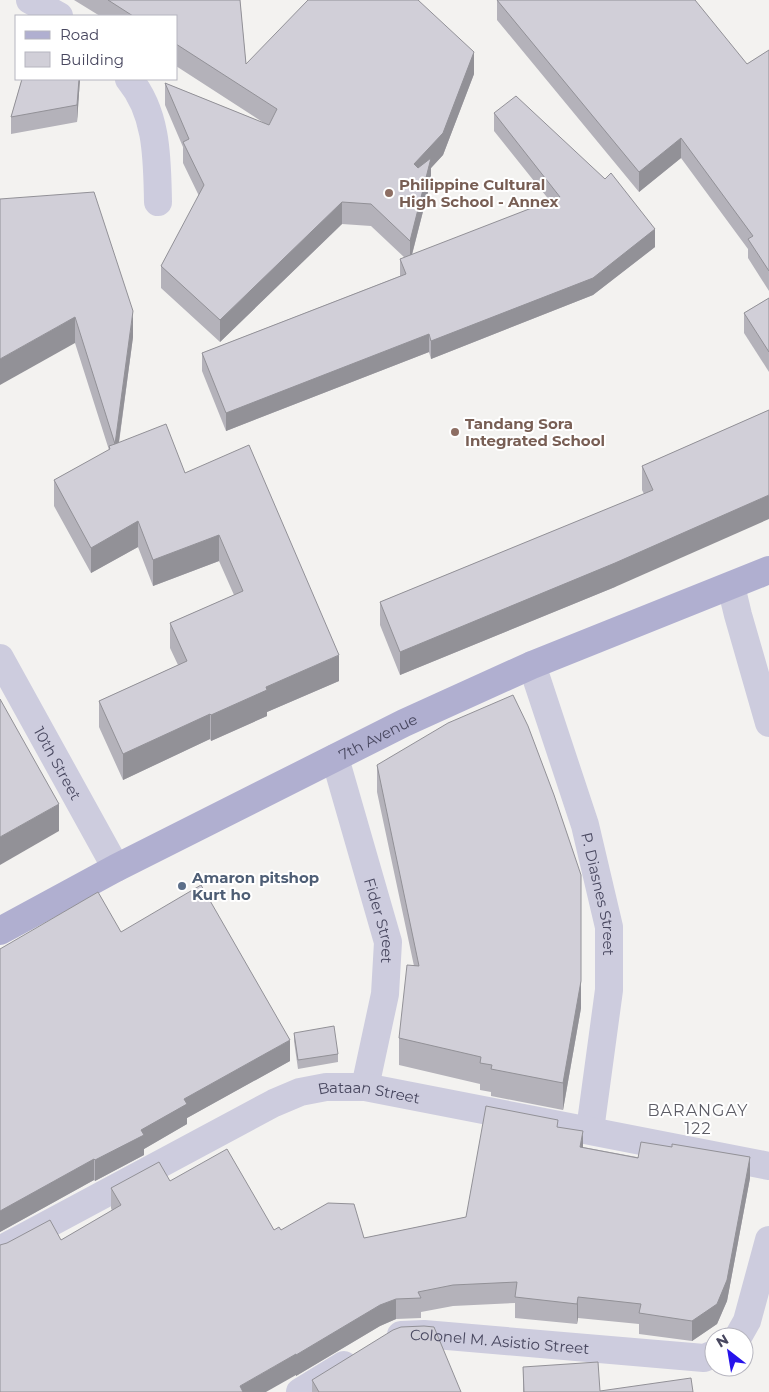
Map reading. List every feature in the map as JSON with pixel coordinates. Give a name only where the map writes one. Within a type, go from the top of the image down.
[{"type":"main road","name":"7th Avenue","points":[[0,931],[116,868],[404,723],[532,665],[769,570]]},
{"type":"street","points":[[30,0],[57,15]]},
{"type":"street","points":[[130,80],[150,116],[156,150],[158,202]]},
{"type":"street","points":[[731,586],[769,723]]},
{"type":"street","name":"10th Street","points":[[0,658],[116,868]]},
{"type":"street","name":"P. Diasnes Street","points":[[532,665],[585,826],[609,927],[609,990],[590,1130]]},
{"type":"street","name":"Fider Street","points":[[335,758],[388,942],[385,994],[365,1087]]},
{"type":"street","name":"Bataan Street","points":[[0,1250],[274,1103],[300,1092],[326,1087],[365,1087],[769,1166]]},
{"type":"street","points":[[744,1327],[747,1321],[769,1240]]},
{"type":"street","name":"Colonel M. Asistio Street","points":[[300,1392],[370,1349],[397,1335],[424,1334],[704,1358]]},
{"type":"building","points":[[108,0],[240,0],[246,64],[308,0],[418,0],[474,52],[443,133],[414,164],[418,168],[431,158],[410,241],[371,204],[342,202],[220,320],[161,266],[204,185],[183,142],[189,139],[165,83],[269,125],[277,109],[178,45],[178,15],[131,15]]},
{"type":"building","points":[[497,0],[695,0],[747,64],[769,50],[769,271],[748,239],[753,236],[681,138],[639,172]]},
{"type":"building","points":[[22,80],[79,80],[77,105],[11,117]]},
{"type":"building","points":[[516,96],[605,179],[611,173],[655,229],[593,278],[431,341],[429,334],[226,413],[202,353],[406,274],[400,259],[560,197],[494,113]]},
{"type":"building","points":[[94,192],[133,311],[115,444],[75,317],[0,359],[0,199]]},
{"type":"building","points":[[769,298],[769,352],[744,313]]},
{"type":"building","points":[[769,410],[769,495],[615,563],[400,652],[380,602],[653,490],[642,466]]},
{"type":"building","points":[[166,424],[185,473],[249,445],[339,655],[266,687],[267,690],[123,754],[99,701],[187,661],[170,623],[243,591],[219,535],[153,560],[138,521],[91,548],[54,480],[110,449],[109,446]]},
{"type":"building","points":[[513,695],[528,726],[581,875],[581,981],[563,1083],[491,1069],[492,1065],[480,1063],[481,1057],[399,1038],[407,965],[419,966],[377,765],[448,723]]},
{"type":"building","points":[[0,699],[59,804],[0,837]]},
{"type":"building","points":[[201,885],[290,1040],[184,1099],[187,1104],[141,1130],[144,1135],[94,1159],[0,1211],[0,949],[98,892],[121,932]]},
{"type":"building","points":[[334,1026],[338,1054],[298,1060],[294,1033]]},
{"type":"building","points":[[486,1106],[558,1120],[557,1127],[583,1131],[580,1147],[638,1158],[641,1142],[672,1147],[672,1144],[750,1157],[727,1280],[717,1304],[692,1321],[639,1313],[641,1304],[578,1297],[577,1304],[515,1297],[517,1282],[453,1285],[418,1292],[421,1298],[396,1299],[380,1305],[240,1386],[243,1392],[0,1392],[0,1245],[50,1220],[61,1240],[121,1205],[111,1188],[159,1162],[170,1181],[227,1149],[274,1230],[279,1227],[281,1230],[328,1203],[354,1204],[364,1238],[466,1217]]},
{"type":"building","points":[[401,1327],[434,1327],[461,1392],[319,1392],[312,1380],[393,1330]]},
{"type":"building","points":[[598,1362],[600,1391],[691,1378],[693,1392],[524,1392],[523,1367]]},
{"type":"place","name":"Philippine Cultural High School - Annex","points":[[389,193]]},
{"type":"place","name":"Tandang Sora Integrated School","points":[[455,432]]},
{"type":"place","name":"Amaron pitshop Kurt ho","points":[[182,886]]},
{"type":"district","name":"BARANGAY 122","points":[[698,1119]]}]
